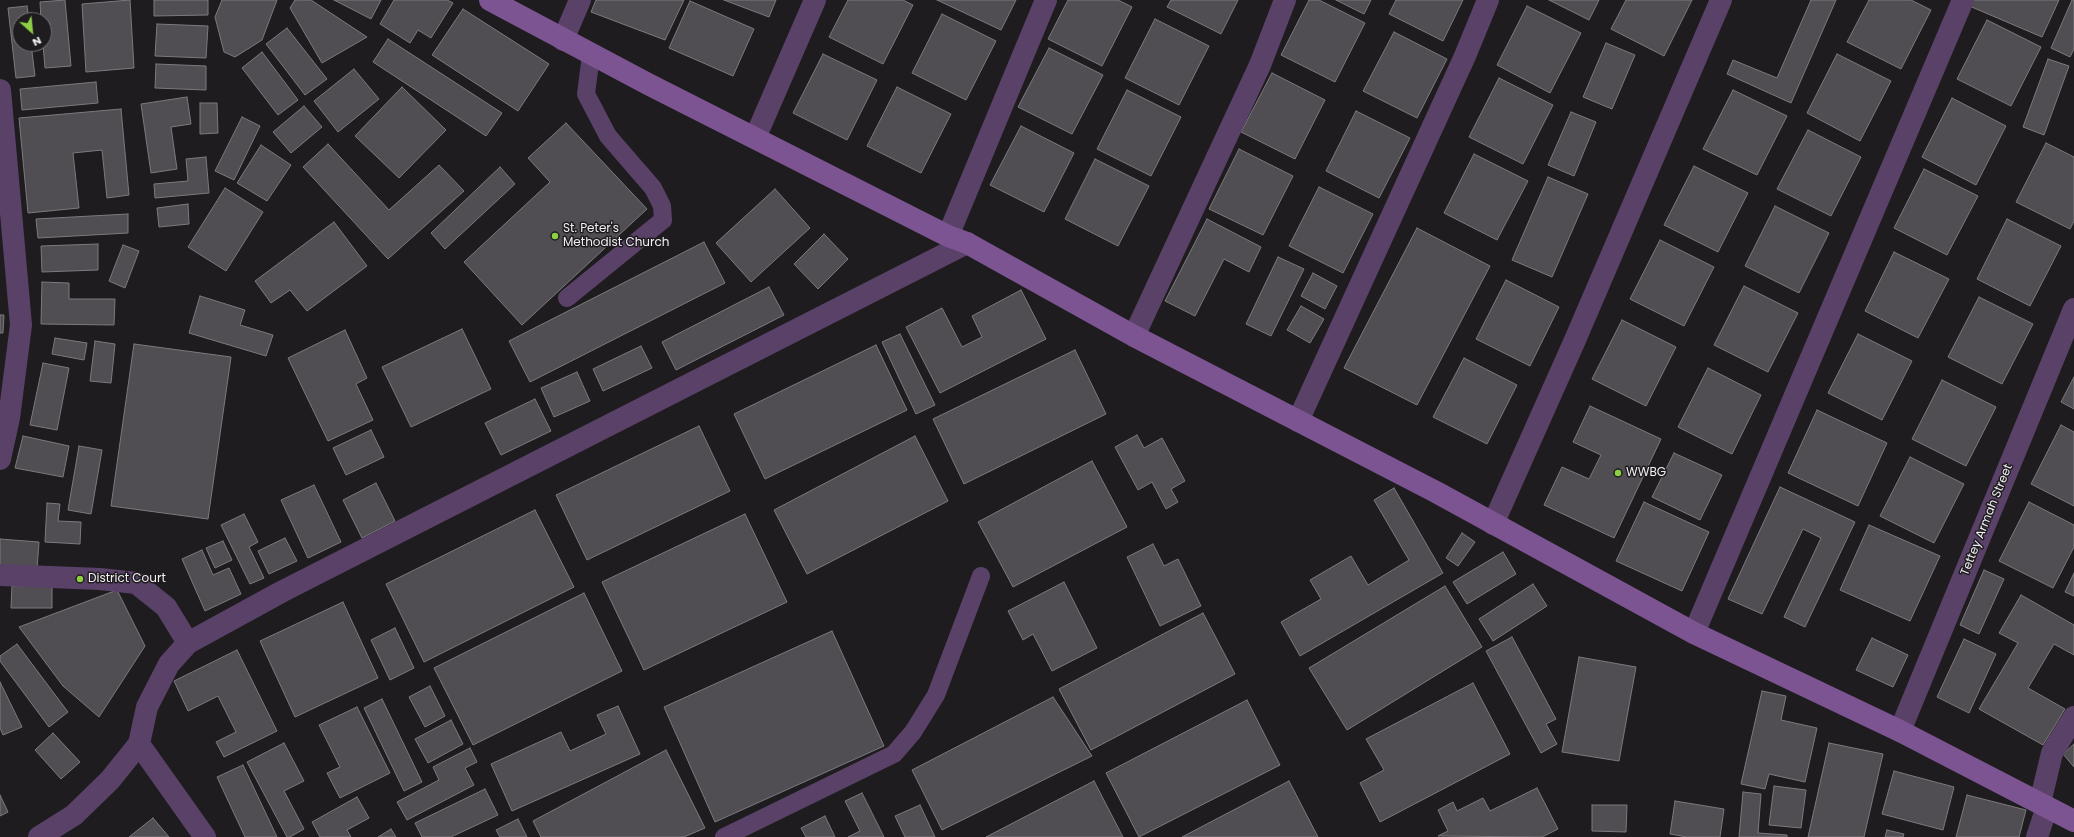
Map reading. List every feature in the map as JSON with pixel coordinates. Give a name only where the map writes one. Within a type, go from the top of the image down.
[{"type":"main road","points":[[490,0],[591,55],[957,239],[1134,336],[1493,524],[1694,634],[1900,731],[2074,821]]},
{"type":"street","points":[[563,40],[580,0]]},
{"type":"street","points":[[755,138],[815,0]]},
{"type":"street","points":[[39,837],[74,815],[110,780],[139,744],[147,707],[168,664],[188,643],[283,591],[957,239],[1046,0]]},
{"type":"street","points":[[1134,336],[1260,65],[1285,0]]},
{"type":"street","points":[[1298,421],[1465,56],[1488,0]]},
{"type":"street","points":[[1493,524],[1575,340],[1721,0]]},
{"type":"street","points":[[1694,634],[1963,0]]},
{"type":"street","points":[[0,90],[21,325],[9,418],[0,459]]},
{"type":"street","name":"Tettey Armah Street","points":[[1900,731],[2074,309]]},
{"type":"street","points":[[0,576],[100,579],[136,583],[166,607],[188,643]]},
{"type":"street","points":[[2037,837],[2052,753],[2074,717]]},
{"type":"street","points":[[139,744],[205,837]]},
{"type":"lane","points":[[567,298],[663,220],[662,206],[653,188],[608,136],[586,94],[591,55]]},
{"type":"lane","points":[[724,837],[894,754],[913,732],[936,695],[981,576]]},
{"type":"building","points":[[65,0],[71,66],[45,68],[44,52],[52,52],[52,12],[41,12],[40,2]]},
{"type":"building","points":[[130,0],[134,68],[86,72],[82,4]]},
{"type":"building","points":[[154,0],[208,0],[208,15],[154,16]]},
{"type":"building","points":[[222,0],[277,0],[262,40],[235,57],[224,52],[215,17]]},
{"type":"building","points":[[295,0],[311,0],[367,37],[322,63],[290,8]]},
{"type":"building","points":[[334,0],[381,0],[371,19]]},
{"type":"building","points":[[394,0],[447,0],[453,3],[431,38],[418,30],[410,43],[380,24]]},
{"type":"building","points":[[596,0],[684,0],[665,40],[591,12]]},
{"type":"building","points":[[724,0],[776,0],[769,17]]},
{"type":"building","points":[[848,0],[903,0],[913,5],[883,64],[829,37]]},
{"type":"building","points":[[937,0],[1016,0],[1001,30]]},
{"type":"building","points":[[1068,0],[1118,0],[1132,7],[1102,66],[1048,39]]},
{"type":"building","points":[[1171,0],[1238,0],[1221,34],[1167,7]]},
{"type":"building","points":[[1309,0],[1319,0],[1365,23],[1335,82],[1281,55]]},
{"type":"building","points":[[1336,0],[1371,0],[1364,14]]},
{"type":"building","points":[[1396,0],[1463,0],[1443,41],[1389,14]]},
{"type":"building","points":[[1549,0],[1599,0],[1589,20]]},
{"type":"building","points":[[1626,0],[1692,0],[1664,56],[1611,29]]},
{"type":"building","points":[[1811,0],[1836,0],[1791,103],[1727,74],[1733,60],[1777,78]]},
{"type":"building","points":[[1869,0],[1911,0],[1931,10],[1901,69],[1847,42]]},
{"type":"building","points":[[1969,0],[2059,0],[2042,37],[1967,5]]},
{"type":"building","points":[[2072,0],[2074,0],[2074,49],[2070,57],[2051,48]]},
{"type":"building","points":[[690,1],[754,29],[733,76],[669,48]]},
{"type":"building","points":[[27,6],[28,12],[12,12],[12,43],[8,8]]},
{"type":"building","points":[[1527,6],[1581,33],[1550,93],[1497,65]]},
{"type":"building","points":[[463,9],[549,64],[518,111],[432,55]]},
{"type":"building","points":[[942,14],[996,41],[966,100],[912,73]]},
{"type":"building","points":[[1155,19],[1209,46],[1179,105],[1125,78]]},
{"type":"building","points":[[1987,20],[2041,47],[2011,106],[1957,79]]},
{"type":"building","points":[[157,24],[208,26],[206,58],[155,56]]},
{"type":"building","points":[[287,28],[327,79],[305,95],[266,44]]},
{"type":"building","points":[[1394,32],[1447,59],[1417,118],[1363,91]]},
{"type":"building","points":[[388,39],[502,113],[486,136],[373,62]]},
{"type":"building","points":[[1606,43],[1635,55],[1612,109],[1583,97]]},
{"type":"building","points":[[1049,48],[1103,75],[1072,134],[1018,107]]},
{"type":"building","points":[[13,52],[32,52],[35,76],[16,78]]},
{"type":"building","points":[[262,52],[298,100],[278,115],[242,68]]},
{"type":"building","points":[[823,54],[877,80],[847,140],[793,113]]},
{"type":"building","points":[[1837,54],[1891,81],[1860,141],[1807,113]]},
{"type":"building","points":[[2048,59],[2069,66],[2044,135],[2023,127]]},
{"type":"building","points":[[156,64],[206,66],[206,90],[155,88]]},
{"type":"building","points":[[354,69],[379,99],[338,132],[314,101]]},
{"type":"building","points":[[1272,73],[1325,100],[1295,159],[1241,132]]},
{"type":"building","points":[[1499,78],[1553,105],[1523,164],[1469,137]]},
{"type":"building","points":[[96,82],[98,103],[22,110],[20,89]]},
{"type":"building","points":[[402,87],[446,130],[399,178],[355,136]]},
{"type":"building","points":[[897,87],[951,114],[921,173],[867,146]]},
{"type":"building","points":[[1127,90],[1181,117],[1151,176],[1097,149]]},
{"type":"building","points":[[1733,90],[1787,116],[1757,175],[1703,149]]},
{"type":"building","points":[[187,97],[191,124],[171,127],[177,169],[151,173],[141,104]]},
{"type":"building","points":[[1952,98],[2006,126],[1976,185],[1922,157]]},
{"type":"building","points":[[200,103],[217,103],[218,133],[200,134]]},
{"type":"building","points":[[304,106],[322,127],[291,153],[273,132]]},
{"type":"building","points":[[121,109],[129,195],[107,198],[102,150],[73,153],[79,208],[28,213],[19,118]]},
{"type":"building","points":[[1356,111],[1410,138],[1379,198],[1326,171]]},
{"type":"building","points":[[1571,112],[1596,122],[1574,176],[1548,165]]},
{"type":"building","points":[[242,117],[260,126],[234,180],[215,171]]},
{"type":"building","name":"St. Peter's Methodist Church","points":[[566,123],[647,209],[522,325],[464,262],[550,182],[528,158]]},
{"type":"building","points":[[1021,126],[1074,153],[1044,212],[990,185]]},
{"type":"building","points":[[1808,130],[1861,157],[1831,216],[1777,189]]},
{"type":"building","points":[[2046,143],[2074,157],[2074,221],[2070,229],[2016,202]]},
{"type":"building","points":[[328,144],[389,210],[439,165],[464,191],[388,259],[303,167]]},
{"type":"building","points":[[261,145],[291,165],[267,201],[237,183]]},
{"type":"building","points":[[1239,149],[1293,176],[1263,235],[1209,209]]},
{"type":"building","points":[[1474,154],[1528,181],[1497,240],[1444,213]]},
{"type":"building","points":[[206,157],[209,193],[155,198],[154,184],[188,181],[186,159]]},
{"type":"building","points":[[1095,159],[1149,186],[1118,246],[1065,219]]},
{"type":"building","points":[[1694,166],[1748,193],[1718,252],[1664,225]]},
{"type":"building","points":[[500,167],[515,184],[445,249],[431,233]]},
{"type":"building","points":[[1924,169],[1978,196],[1947,255],[1894,228]]},
{"type":"building","points":[[1548,177],[1588,194],[1552,277],[1512,260]]},
{"type":"building","points":[[1319,187],[1373,214],[1343,273],[1289,246]]},
{"type":"building","points":[[225,188],[263,212],[226,271],[188,247]]},
{"type":"building","points":[[775,189],[810,228],[751,282],[716,243]]},
{"type":"building","points":[[188,204],[189,224],[159,227],[157,208]]},
{"type":"building","points":[[1775,206],[1829,233],[1799,293],[1745,266]]},
{"type":"building","points":[[128,214],[128,233],[38,238],[36,219]]},
{"type":"building","points":[[1207,219],[1261,247],[1249,272],[1224,259],[1195,316],[1165,301]]},
{"type":"building","points":[[2007,219],[2061,246],[2030,306],[1977,279]]},
{"type":"building","points":[[334,222],[367,266],[307,311],[290,290],[271,303],[255,281]]},
{"type":"building","points":[[1417,228],[1490,266],[1417,405],[1344,368]]},
{"type":"building","points":[[824,234],[848,259],[818,289],[794,264]]},
{"type":"building","points":[[1660,240],[1714,267],[1684,326],[1630,299]]},
{"type":"building","points":[[704,242],[725,283],[530,382],[509,341]]},
{"type":"building","points":[[98,244],[98,270],[42,272],[41,246]]},
{"type":"building","points":[[123,245],[139,251],[125,288],[109,281]]},
{"type":"building","points":[[1894,252],[1949,279],[1918,338],[1865,311]]},
{"type":"building","points":[[1278,257],[1304,269],[1271,336],[1246,324]]},
{"type":"building","points":[[1313,273],[1337,286],[1325,309],[1301,296]]},
{"type":"building","points":[[1506,280],[1559,307],[1530,366],[1476,339]]},
{"type":"building","points":[[42,282],[69,283],[69,299],[115,299],[114,325],[41,324]]},
{"type":"building","points":[[1744,286],[1798,313],[1768,372],[1714,345]]},
{"type":"building","points":[[769,287],[784,315],[676,370],[662,342]]},
{"type":"building","points":[[1021,290],[1046,339],[940,393],[906,327],[942,308],[962,347],[982,337],[972,316]]},
{"type":"building","points":[[200,296],[245,310],[240,325],[273,335],[266,356],[189,333]]},
{"type":"building","points":[[1979,297],[2033,324],[2002,384],[1948,357]]},
{"type":"building","points":[[1301,306],[1324,319],[1310,343],[1287,330]]},
{"type":"building","points":[[0,315],[4,315],[3,333],[0,333]]},
{"type":"building","points":[[1622,320],[1676,347],[1646,406],[1592,379]]},
{"type":"building","points":[[462,329],[491,389],[411,427],[382,367]]},
{"type":"building","points":[[345,330],[367,378],[356,384],[373,420],[328,441],[288,358]]},
{"type":"building","points":[[900,334],[935,405],[916,414],[882,342]]},
{"type":"building","points":[[1858,334],[1912,361],[1882,420],[1828,393]]},
{"type":"building","points":[[55,338],[87,343],[84,360],[52,354]]},
{"type":"building","points":[[95,341],[115,344],[111,383],[90,381]]},
{"type":"building","points":[[134,344],[231,357],[208,519],[111,506]]},
{"type":"building","points":[[876,345],[907,410],[765,479],[734,414]]},
{"type":"building","points":[[641,346],[652,368],[603,391],[593,369]]},
{"type":"building","points":[[1075,350],[1106,414],[964,484],[933,419]]},
{"type":"building","points":[[1464,358],[1517,385],[1487,444],[1433,417]]},
{"type":"building","points":[[43,363],[69,368],[57,430],[30,425]]},
{"type":"building","points":[[1708,368],[1761,395],[1732,454],[1678,427]]},
{"type":"building","points":[[577,372],[590,401],[554,417],[541,388]]},
{"type":"building","points":[[2074,377],[2074,409],[2061,402]]},
{"type":"building","points":[[1942,380],[1996,407],[1966,466],[1912,439]]},
{"type":"building","points":[[535,399],[551,431],[501,455],[485,423]]},
{"type":"building","name":"WWBG","points":[[1590,406],[1661,439],[1614,538],[1544,505],[1562,467],[1589,479],[1601,455],[1573,442]]},
{"type":"building","points":[[1817,410],[1887,443],[1858,506],[1788,473]]},
{"type":"building","points":[[2061,425],[2074,432],[2074,506],[2031,484]]},
{"type":"building","points":[[699,426],[730,491],[587,560],[556,495]]},
{"type":"building","points":[[371,430],[384,457],[346,475],[333,448]]},
{"type":"building","points":[[1137,435],[1144,448],[1162,438],[1185,481],[1171,489],[1178,502],[1166,509],[1152,482],[1138,490],[1115,447]]},
{"type":"building","points":[[23,436],[69,446],[63,477],[15,468]]},
{"type":"building","points":[[915,436],[948,501],[807,574],[774,510]]},
{"type":"building","points":[[79,446],[102,450],[91,514],[68,510]]},
{"type":"building","points":[[1674,453],[1722,475],[1700,520],[1652,497]]},
{"type":"building","points":[[1910,457],[1964,484],[1934,543],[1880,516]]},
{"type":"building","points":[[1092,461],[1127,527],[1013,587],[978,522]]},
{"type":"building","points":[[376,483],[395,521],[362,538],[343,500]]},
{"type":"building","points":[[314,485],[341,542],[308,558],[281,500]]},
{"type":"building","points":[[1780,487],[1855,522],[1805,627],[1784,617],[1821,538],[1803,529],[1762,614],[1728,599]]},
{"type":"building","points":[[1394,488],[1443,573],[1300,656],[1281,622],[1321,599],[1310,580],[1351,556],[1368,585],[1409,560],[1374,500]]},
{"type":"building","points":[[1644,502],[1709,532],[1682,591],[1616,561]]},
{"type":"building","points":[[2029,502],[2074,525],[2074,547],[2053,588],[1999,561]]},
{"type":"building","points":[[47,503],[60,504],[58,521],[81,522],[80,544],[45,542]]},
{"type":"building","points":[[535,510],[574,587],[424,662],[386,584]]},
{"type":"building","points":[[244,514],[258,542],[249,547],[264,578],[250,584],[221,525]]},
{"type":"building","points":[[745,514],[787,602],[644,670],[602,582]]},
{"type":"building","points":[[1869,525],[1940,556],[1910,621],[1840,590]]},
{"type":"building","points":[[1462,533],[1475,542],[1458,566],[1446,558]]},
{"type":"building","points":[[285,538],[297,561],[269,574],[258,551]]},
{"type":"building","points":[[0,539],[39,542],[37,569],[0,566]]},
{"type":"building","points":[[223,541],[232,560],[215,568],[206,548]]},
{"type":"building","points":[[1153,544],[1164,566],[1178,559],[1201,606],[1160,626],[1127,557]]},
{"type":"building","points":[[202,550],[213,575],[229,568],[241,594],[205,611],[182,559]]},
{"type":"building","points":[[1503,552],[1516,574],[1467,604],[1453,582]]},
{"type":"building","points":[[1984,570],[2004,579],[1979,634],[1960,625]]},
{"type":"building","points":[[2074,573],[2074,596],[2065,592]]},
{"type":"building","points":[[1064,582],[1097,648],[1052,671],[1033,634],[1023,640],[1008,611]]},
{"type":"building","points":[[1533,584],[1547,606],[1493,641],[1479,619]]},
{"type":"building","points":[[12,586],[52,586],[52,608],[11,608]]},
{"type":"building","points":[[1445,586],[1482,647],[1347,730],[1309,668]]},
{"type":"building","points":[[117,590],[145,646],[99,717],[63,686],[19,627]]},
{"type":"building","points":[[584,593],[622,671],[473,745],[434,668]]},
{"type":"building","points":[[2021,595],[2074,625],[2074,655],[2054,644],[2028,688],[2065,709],[2043,745],[1979,709],[2018,643],[1999,633]]},
{"type":"building","points":[[343,602],[378,678],[295,717],[260,641]]},
{"type":"building","points":[[1203,613],[1235,674],[1091,750],[1059,689]]},
{"type":"building","points":[[395,628],[414,668],[390,680],[371,640]]},
{"type":"building","points":[[832,631],[884,746],[715,822],[664,707]]},
{"type":"building","points":[[1512,637],[1556,719],[1546,724],[1557,744],[1541,753],[1486,651]]},
{"type":"building","points":[[1872,638],[1908,655],[1893,687],[1856,670]]},
{"type":"building","points":[[1964,639],[1996,654],[1969,713],[1937,697]]},
{"type":"building","points":[[17,644],[68,712],[49,727],[0,661],[0,656]]},
{"type":"building","points":[[237,650],[277,731],[224,757],[216,742],[236,732],[218,696],[188,711],[174,681]]},
{"type":"building","points":[[1579,657],[1636,667],[1619,761],[1562,752]]},
{"type":"building","points":[[0,682],[22,727],[3,735],[0,728]]},
{"type":"building","points":[[1473,683],[1510,754],[1380,822],[1360,783],[1384,770],[1366,739]]},
{"type":"building","points":[[430,686],[445,716],[425,727],[409,697]]},
{"type":"building","points":[[1762,691],[1786,696],[1781,720],[1817,728],[1805,782],[1769,774],[1765,789],[1741,784]]},
{"type":"building","points":[[1053,697],[1092,756],[942,830],[912,770]]},
{"type":"building","points":[[382,699],[422,782],[404,791],[364,708]]},
{"type":"building","points":[[1247,700],[1280,765],[1139,837],[1106,773]]},
{"type":"building","points":[[618,706],[640,754],[512,811],[491,764],[561,732],[570,751],[606,734],[597,715]]},
{"type":"building","points":[[357,707],[390,773],[340,798],[327,773],[340,767],[319,725]]},
{"type":"building","points":[[451,720],[463,744],[428,763],[415,739]]},
{"type":"building","points":[[53,733],[80,762],[61,779],[35,750]]},
{"type":"building","points":[[284,743],[304,781],[284,791],[304,829],[290,837],[287,837],[247,762]]},
{"type":"building","points":[[1829,743],[1883,754],[1864,837],[1808,837]]},
{"type":"building","points":[[2074,744],[2074,767],[2063,754]]},
{"type":"building","points":[[470,748],[477,762],[465,768],[474,785],[407,820],[397,802],[439,780],[433,767]]},
{"type":"building","points":[[666,750],[705,828],[684,837],[541,837],[533,821]]},
{"type":"building","points":[[243,765],[277,837],[245,837],[217,777]]},
{"type":"building","points":[[1894,771],[1954,787],[1943,830],[1882,814]]},
{"type":"building","points":[[1094,781],[1123,837],[986,837]]},
{"type":"building","points":[[1289,781],[1318,837],[1182,837]]},
{"type":"building","points":[[1774,786],[1806,790],[1801,828],[1769,825]]},
{"type":"building","points":[[1537,788],[1558,829],[1542,837],[1438,836],[1448,831],[1438,810],[1453,802],[1457,811],[1483,798],[1490,811]]},
{"type":"building","points":[[485,789],[498,815],[451,837],[422,837],[415,823]]},
{"type":"building","points":[[1743,792],[1761,794],[1758,833],[1787,835],[1787,837],[1739,837]]},
{"type":"building","points":[[862,793],[884,837],[848,837],[860,831],[845,801]]},
{"type":"building","points":[[0,795],[8,812],[0,816]]},
{"type":"building","points":[[1967,795],[2026,810],[2019,837],[1956,837]]},
{"type":"building","points":[[357,797],[369,818],[347,830],[351,837],[320,837],[312,822]]},
{"type":"building","points":[[1675,801],[1724,809],[1720,837],[1687,837],[1670,834]]},
{"type":"building","points":[[920,805],[935,837],[905,837],[895,816]]},
{"type":"building","points":[[1592,805],[1627,805],[1626,832],[1592,831]]},
{"type":"building","points":[[825,816],[835,837],[806,837],[801,828]]},
{"type":"building","points":[[153,818],[169,837],[129,837]]},
{"type":"building","points":[[518,819],[527,837],[500,837],[496,830]]},
{"type":"building","points":[[391,829],[396,837],[378,837]]},
{"type":"building","points":[[1887,830],[1904,834],[1903,837],[1885,837]]},
{"type":"place","name":"St. Peter's Methodist Church","points":[[555,236]]},
{"type":"place","name":"WWBG","points":[[1618,473]]},
{"type":"place","name":"District Court","points":[[80,579]]}]
